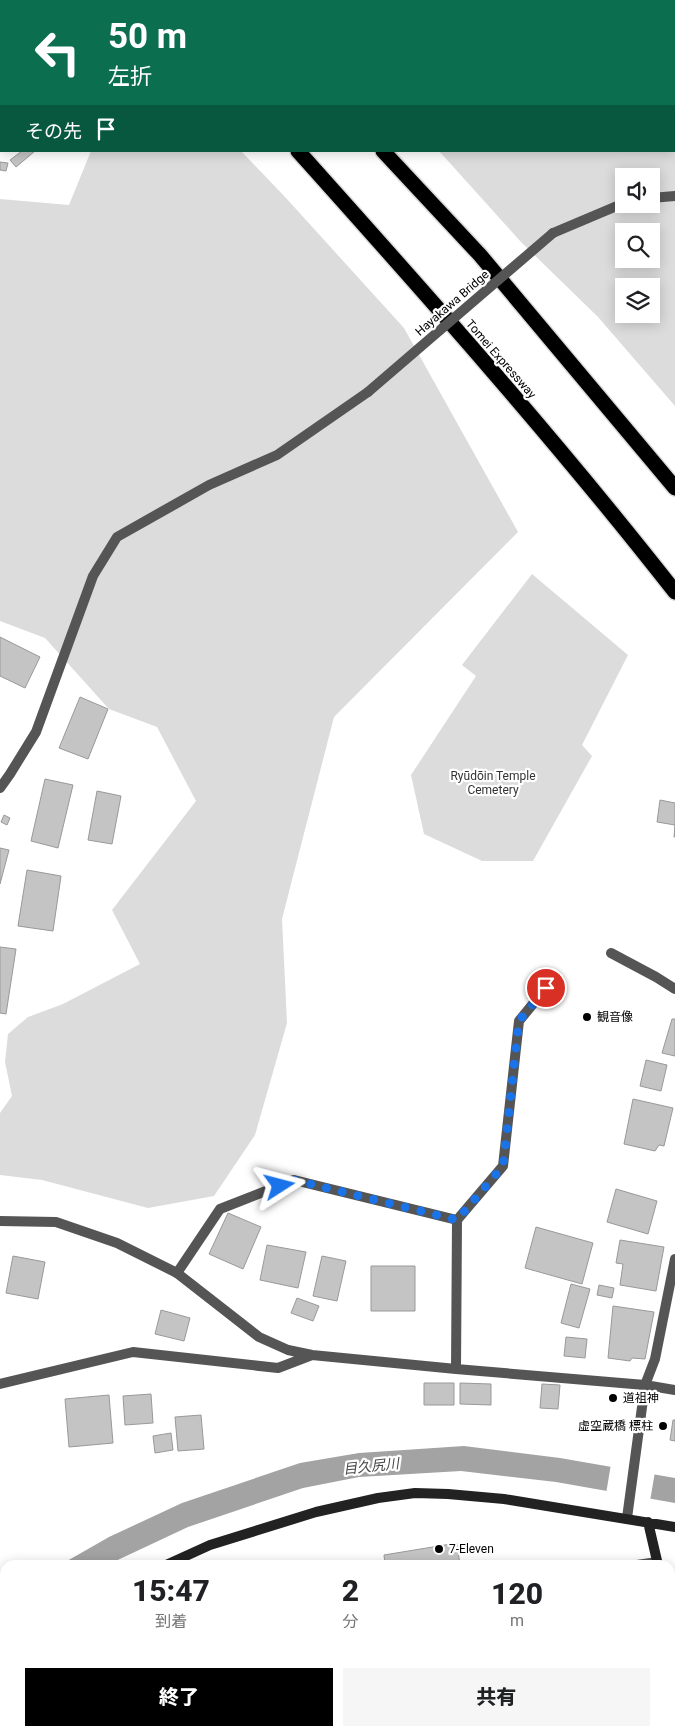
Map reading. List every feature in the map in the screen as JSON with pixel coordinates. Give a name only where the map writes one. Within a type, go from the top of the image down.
[{"type":"highway","name":"Tomei Expressway","points":[[299,152],[439,310],[622,524],[675,592]]},
{"type":"highway","points":[[384,152],[480,256],[675,488]]},
{"type":"street","points":[[660,197],[675,196]]},
{"type":"street","name":"Hayakawa Bridge","points":[[0,788],[36,732],[93,576],[117,537],[209,485],[277,455],[368,392],[553,233],[615,207]]},
{"type":"street","points":[[611,953],[675,989]]},
{"type":"street","points":[[456,1369],[457,1220],[503,1166],[519,1021],[546,988]]},
{"type":"street","points":[[177,1273],[220,1210],[294,1180],[457,1220]]},
{"type":"street","points":[[0,1221],[56,1222],[117,1243],[177,1273],[259,1337],[288,1350],[312,1355],[645,1385],[675,1390]]},
{"type":"street","points":[[626,1518],[645,1385],[655,1359],[675,1259]]},
{"type":"street","points":[[0,1384],[133,1352],[278,1368],[312,1355]]},
{"type":"street","points":[[177,1560],[210,1545],[316,1512],[378,1498],[415,1493],[504,1499],[675,1527]]},
{"type":"street","points":[[648,1522],[657,1560]]},
{"type":"green space","points":[[91,152],[242,152],[404,328],[518,532],[334,717],[282,919],[287,1023],[255,1135],[214,1196],[148,1208],[42,1180],[0,1175],[0,1113],[12,1096],[5,1062],[8,1034],[28,1017],[63,1004],[140,964],[112,910],[196,801],[157,727],[109,709],[45,638],[0,621],[0,199],[69,205]]},
{"type":"green space","points":[[440,152],[675,152],[675,406],[598,317],[521,242]]},
{"type":"green space","name":"Ryūdōin Temple Cemetery","points":[[532,574],[628,655],[582,745],[592,756],[533,861],[482,861],[424,834],[411,775],[476,676],[462,665]]},
{"type":"water","name":"目久尻川","points":[[464,1446],[560,1458],[675,1478],[675,1503],[556,1482],[461,1471],[359,1477],[303,1488],[188,1527],[118,1560],[69,1560],[109,1537],[182,1503],[300,1463],[359,1453]]},
{"type":"pier","points":[[611,1464],[655,1472],[650,1501],[606,1494]]},
{"type":"building","points":[[21,152],[34,152],[16,167],[10,160]]},
{"type":"building","points":[[0,162],[8,163],[6,171],[0,170]]},
{"type":"building","points":[[0,637],[40,657],[25,688],[0,676]]},
{"type":"building","points":[[80,697],[108,709],[88,759],[59,748]]},
{"type":"building","points":[[45,779],[73,785],[58,848],[31,841]]},
{"type":"building","points":[[97,791],[121,796],[112,844],[88,840]]},
{"type":"building","points":[[660,800],[675,803],[675,825],[657,822]]},
{"type":"building","points":[[4,815],[10,818],[7,825],[1,822]]},
{"type":"building","points":[[0,848],[9,850],[0,884]]},
{"type":"building","points":[[27,870],[61,876],[53,931],[18,926]]},
{"type":"building","points":[[0,947],[16,949],[6,1014],[0,1013]]},
{"type":"building","points":[[672,1019],[675,1019],[675,1056],[662,1053]]},
{"type":"building","points":[[646,1060],[667,1065],[661,1091],[640,1086]]},
{"type":"building","points":[[633,1099],[673,1108],[664,1146],[659,1145],[655,1151],[624,1144]]},
{"type":"building","points":[[616,1189],[657,1201],[648,1234],[607,1222]]},
{"type":"building","points":[[228,1213],[261,1227],[243,1269],[209,1254]]},
{"type":"building","points":[[536,1227],[593,1243],[582,1284],[525,1268]]},
{"type":"building","points":[[620,1240],[664,1247],[656,1291],[620,1285],[623,1264],[616,1263]]},
{"type":"building","points":[[267,1245],[306,1252],[298,1288],[260,1280]]},
{"type":"building","points":[[13,1256],[45,1262],[38,1299],[6,1293]]},
{"type":"building","points":[[322,1256],[346,1261],[337,1301],[313,1296]]},
{"type":"building","points":[[371,1266],[415,1266],[415,1311],[371,1311]]},
{"type":"building","points":[[571,1284],[590,1289],[579,1328],[561,1323]]},
{"type":"building","points":[[599,1285],[614,1288],[612,1298],[597,1295]]},
{"type":"building","points":[[297,1298],[319,1306],[313,1321],[291,1313]]},
{"type":"building","points":[[613,1306],[654,1312],[645,1359],[632,1358],[630,1361],[608,1358]]},
{"type":"building","points":[[161,1310],[190,1318],[184,1341],[155,1334]]},
{"type":"building","points":[[566,1337],[587,1339],[585,1358],[564,1356]]},
{"type":"building","points":[[424,1383],[454,1383],[454,1405],[424,1405]]},
{"type":"building","points":[[460,1383],[491,1384],[491,1405],[460,1404]]},
{"type":"building","points":[[542,1384],[560,1385],[558,1409],[540,1408]]},
{"type":"building","points":[[151,1394],[153,1423],[125,1425],[123,1396]]},
{"type":"building","points":[[109,1395],[113,1443],[69,1447],[65,1399]]},
{"type":"building","points":[[201,1415],[204,1449],[178,1451],[175,1417]]},
{"type":"building","points":[[673,1420],[675,1420],[675,1441],[670,1440]]},
{"type":"building","points":[[171,1433],[173,1450],[155,1453],[153,1436]]},
{"type":"building","name":"7-Eleven","points":[[457,1543],[459,1560],[384,1560],[384,1555]]},
{"type":"place","name":"観音像","points":[[587,1017]]},
{"type":"place","name":"道祖神","points":[[613,1398]]},
{"type":"place","name":"虚空蔵橋 標柱","points":[[663,1426]]},
{"type":"place","name":"7-Eleven","points":[[439,1549]]},
{"type":"route","points":[[280,1186],[294,1180],[457,1220],[503,1166],[519,1021],[546,988]]}]
